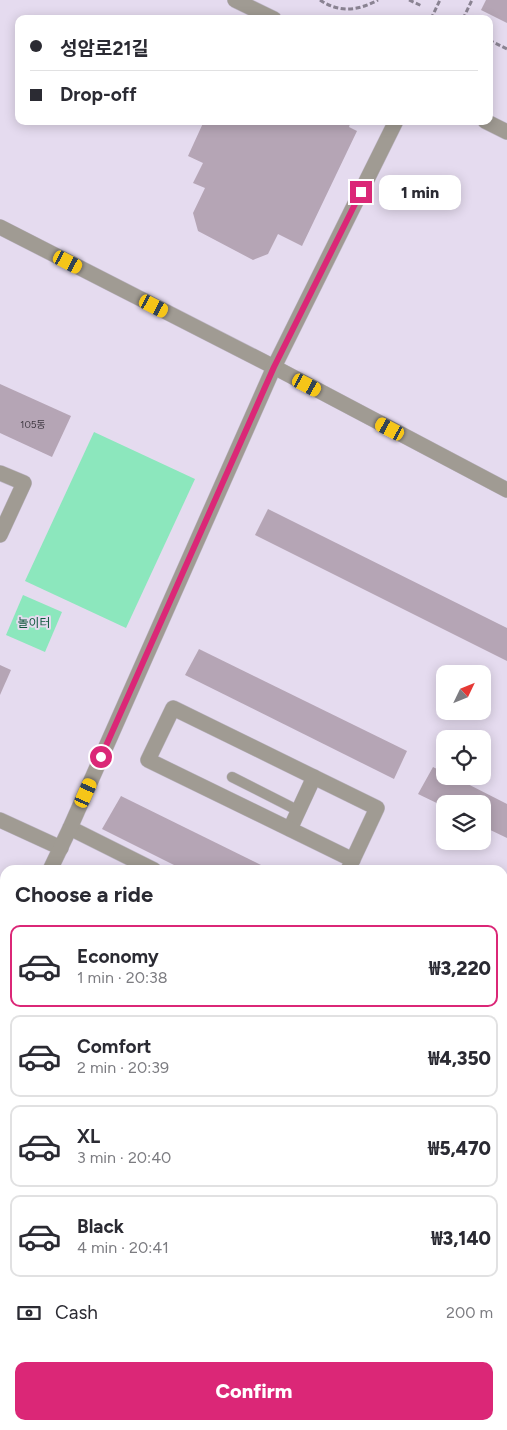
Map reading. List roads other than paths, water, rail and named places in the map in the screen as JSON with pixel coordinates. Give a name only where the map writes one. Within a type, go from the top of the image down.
[{"type":"street","points":[[235,0],[266,15]]},
{"type":"street","points":[[52,865],[274,367],[394,125]]},
{"type":"street","points":[[493,125],[507,132]]},
{"type":"street","points":[[0,227],[274,367],[507,490]]},
{"type":"street","points":[[0,473],[24,483],[0,535]]},
{"type":"street","points":[[173,708],[314,777],[378,808],[350,865],[290,829],[148,760],[173,708]]},
{"type":"street","points":[[290,829],[314,777]]},
{"type":"street","points":[[0,820],[61,848]]},
{"type":"street","points":[[70,828],[144,865]]},
{"type":"lane","points":[[232,777],[299,811]]},
{"type":"park label","name":"놀이터","points":[[34,623]]}]
